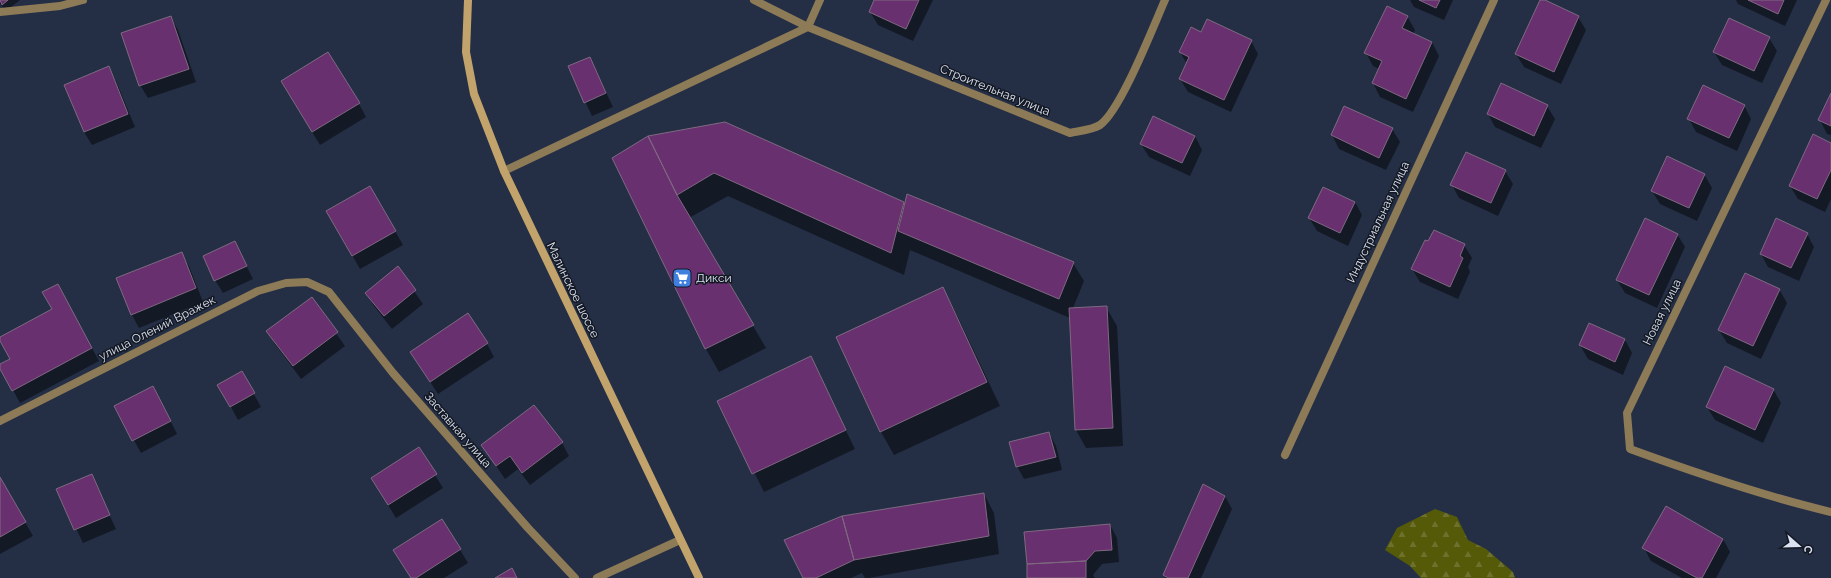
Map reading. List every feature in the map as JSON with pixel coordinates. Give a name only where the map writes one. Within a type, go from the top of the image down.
[{"type":"main road","name":"Малинское шоссе","points":[[468,0],[466,52],[474,94],[504,171],[699,578]]},
{"type":"street","points":[[0,12],[60,6],[83,0]]},
{"type":"street","name":"Строительная улица","points":[[754,0],[808,27],[1070,133],[1100,125],[1109,114],[1123,91],[1165,0]]},
{"type":"street","points":[[504,171],[808,27],[820,0]]},
{"type":"street","name":"Индустриальная улица","points":[[1285,455],[1494,0]]},
{"type":"street","name":"Новая улица","points":[[1826,0],[1627,413],[1630,449],[1738,486],[1831,512]]},
{"type":"street","name":"улица Олений Вражек","points":[[0,421],[258,290],[286,283],[307,282],[329,292]]},
{"type":"street","name":"Заставная улица","points":[[329,292],[408,391],[528,528],[575,578]]},
{"type":"street","points":[[597,578],[680,540]]},
{"type":"green space","points":[[1435,509],[1457,517],[1468,540],[1486,549],[1513,572],[1515,578],[1421,578],[1410,566],[1385,550],[1397,528]]},
{"type":"building","points":[[0,0],[8,0],[2,5]]},
{"type":"building","points":[[874,0],[919,0],[906,29],[869,12]]},
{"type":"building","points":[[1419,0],[1440,0],[1436,8]]},
{"type":"building","points":[[1540,0],[1545,0],[1579,16],[1554,72],[1515,54]]},
{"type":"building","points":[[1748,0],[1784,0],[1778,14]]},
{"type":"building","points":[[1387,6],[1408,16],[1402,28],[1432,42],[1406,99],[1372,83],[1382,61],[1364,53]]},
{"type":"building","points":[[171,16],[189,69],[139,86],[121,33]]},
{"type":"building","points":[[1729,18],[1770,37],[1754,71],[1713,52]]},
{"type":"building","points":[[1207,19],[1252,40],[1224,100],[1179,79],[1189,57],[1179,52],[1191,27],[1201,32]]},
{"type":"building","points":[[328,52],[360,103],[312,132],[281,81]]},
{"type":"building","points":[[590,57],[606,93],[584,103],[568,66]]},
{"type":"building","points":[[109,66],[128,114],[84,132],[64,85]]},
{"type":"building","points":[[1501,83],[1548,105],[1534,136],[1487,114]]},
{"type":"building","points":[[1703,85],[1745,105],[1729,138],[1687,119]]},
{"type":"building","points":[[1831,93],[1831,126],[1818,120]]},
{"type":"building","points":[[1344,106],[1393,128],[1379,158],[1331,135]]},
{"type":"building","points":[[1153,116],[1195,136],[1182,163],[1140,144]]},
{"type":"building","points":[[725,122],[904,202],[891,253],[714,173],[677,195],[648,136]]},
{"type":"building","points":[[1813,134],[1831,143],[1831,170],[1817,199],[1789,186]]},
{"type":"building","points":[[648,136],[677,195],[754,325],[705,349],[612,158]]},
{"type":"building","points":[[1466,152],[1506,170],[1491,203],[1450,185]]},
{"type":"building","points":[[1667,156],[1705,174],[1689,208],[1651,191]]},
{"type":"building","points":[[370,186],[396,231],[352,256],[326,211]]},
{"type":"building","points":[[1323,187],[1355,202],[1340,233],[1308,218]]},
{"type":"building","points":[[907,194],[1074,262],[1059,299],[898,231]]},
{"type":"building","points":[[1645,218],[1678,234],[1649,295],[1616,280]]},
{"type":"building","points":[[1776,218],[1808,233],[1791,268],[1760,254]]},
{"type":"building","points":[[1434,230],[1465,244],[1460,256],[1463,258],[1450,287],[1411,269],[1425,240],[1428,241]]},
{"type":"building","points":[[235,241],[247,266],[214,281],[203,256]]},
{"type":"building","points":[[182,252],[196,288],[131,315],[116,278]]},
{"type":"building","points":[[398,266],[416,290],[384,316],[365,293]]},
{"type":"building","points":[[1745,273],[1780,289],[1753,346],[1718,330]]},
{"type":"building","points":[[58,284],[92,348],[12,391],[0,369],[0,364],[10,359],[0,341],[0,337],[52,309],[42,292]]},
{"type":"building","points":[[943,287],[987,382],[880,432],[836,337]]},
{"type":"building","points":[[312,297],[338,332],[293,366],[266,331]]},
{"type":"building","points":[[1107,306],[1113,428],[1075,430],[1069,308]]},
{"type":"building","points":[[468,313],[488,343],[430,382],[410,352]]},
{"type":"building","points":[[1589,323],[1625,339],[1615,362],[1579,345]]},
{"type":"building","points":[[811,356],[846,430],[752,474],[717,401]]},
{"type":"building","points":[[1725,366],[1774,389],[1755,430],[1706,407]]},
{"type":"building","points":[[242,371],[255,393],[230,407],[217,385]]},
{"type":"building","points":[[153,386],[171,421],[132,441],[114,406]]},
{"type":"building","points":[[534,405],[563,442],[522,473],[510,456],[496,466],[481,445]]},
{"type":"building","points":[[1049,432],[1056,457],[1016,467],[1009,442]]},
{"type":"building","points":[[419,447],[437,474],[388,505],[371,478]]},
{"type":"building","points":[[92,474],[110,515],[74,530],[56,489]]},
{"type":"building","points":[[0,477],[26,522],[0,537]]},
{"type":"building","points":[[1203,484],[1225,496],[1188,578],[1168,578],[1163,575]]},
{"type":"building","points":[[984,493],[989,536],[854,560],[842,516]]},
{"type":"building","points":[[1666,506],[1723,539],[1702,578],[1697,578],[1642,548]]},
{"type":"building","points":[[842,516],[854,560],[816,578],[803,578],[784,540]]},
{"type":"building","points":[[442,519],[461,549],[416,578],[411,578],[393,550]]},
{"type":"building","points":[[1110,524],[1112,550],[1095,551],[1086,561],[1027,564],[1024,532]]},
{"type":"building","points":[[1086,561],[1086,578],[1027,578],[1027,564]]},
{"type":"building","points":[[512,568],[517,578],[495,578]]},
{"type":"place","name":"Дикси","points":[[682,278]]}]
